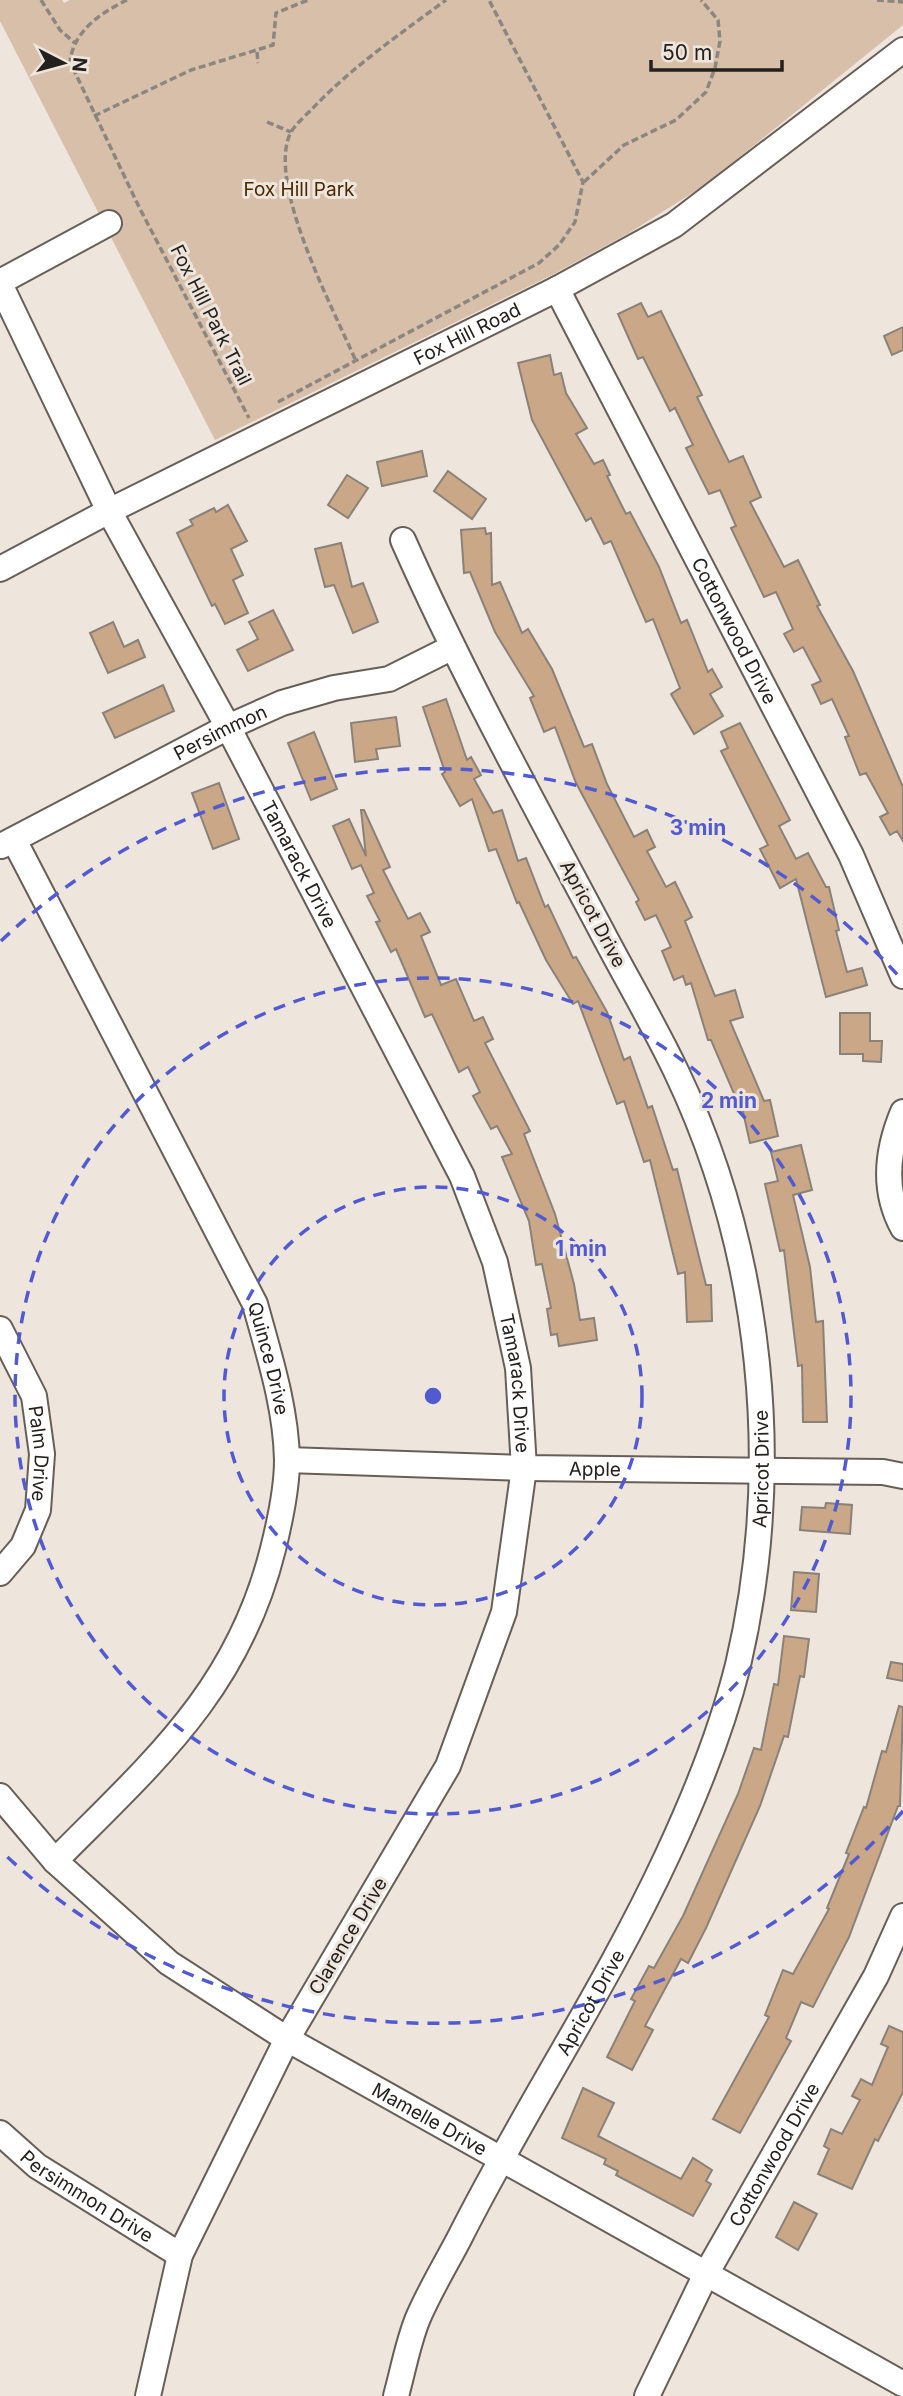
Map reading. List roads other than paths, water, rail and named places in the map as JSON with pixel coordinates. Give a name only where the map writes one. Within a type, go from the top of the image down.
[{"type":"street","name":"Fox Hill Road","points":[[0,569],[108,511],[557,289],[674,225],[903,50]]},
{"type":"street","points":[[0,283],[109,223]]},
{"type":"street","name":"Tamarack Drive","points":[[0,283],[108,511],[228,727],[462,1176],[495,1262],[518,1368],[524,1468]]},
{"type":"street","name":"Cottonwood Drive","points":[[557,289],[840,834],[874,902],[903,976]]},
{"type":"street","name":"Apricot Drive","points":[[396,2396],[417,2321],[500,2158],[628,1933],[667,1856],[706,1765],[737,1668],[755,1571],[762,1472],[760,1399],[751,1323],[737,1241],[711,1158],[677,1073],[451,648],[403,540]]},
{"type":"street","name":"Persimmon","points":[[7,843],[228,727],[282,703],[334,688],[389,679],[451,648]]},
{"type":"street","name":"Quince Drive","points":[[7,843],[255,1304],[277,1381],[287,1460],[279,1528],[266,1578],[253,1615],[216,1685],[172,1744],[55,1861]]},
{"type":"street","points":[[903,1112],[892,1138],[887,1164],[892,1200],[903,1228]]},
{"type":"street","name":"Palm Drive","points":[[0,1329],[34,1396],[42,1454],[38,1510],[23,1546],[0,1573]]},
{"type":"street","name":"Apple","points":[[287,1460],[524,1468],[883,1472],[903,1476]]},
{"type":"street","name":"Clarence Drive","points":[[148,2396],[180,2255],[288,2039],[448,1766],[503,1612],[524,1468]]},
{"type":"street","name":"Mamelle Drive","points":[[0,1796],[55,1861],[169,1964],[288,2039],[903,2384]]},
{"type":"street","name":"Cottonwood Drive","points":[[647,2396],[706,2274],[876,1976],[903,1916]]},
{"type":"street","name":"Persimmon Drive","points":[[0,2133],[37,2166],[180,2255]]},
{"type":"park label","name":"Fox Hill Park","points":[[299,189]]}]
